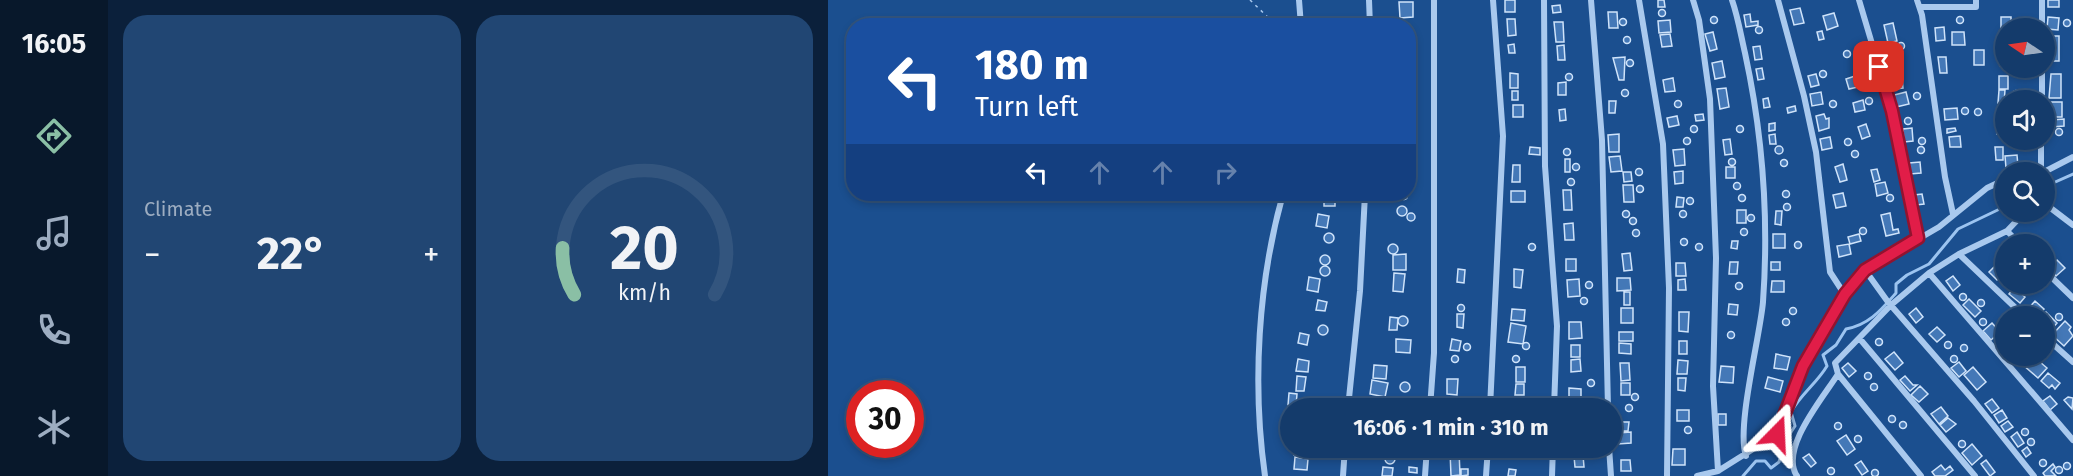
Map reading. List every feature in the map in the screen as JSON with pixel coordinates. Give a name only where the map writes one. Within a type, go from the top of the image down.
[{"type":"street","points":[[1299,0],[1300,18]]},
{"type":"street","points":[[1369,0],[1370,18]]},
{"type":"street","points":[[1431,398],[1434,341],[1434,0]]},
{"type":"street","points":[[1490,398],[1503,136],[1493,0]]},
{"type":"street","points":[[1544,0],[1545,166],[1557,326],[1554,398]]},
{"type":"street","points":[[1591,0],[1602,140],[1608,398]]},
{"type":"street","points":[[1639,0],[1663,144],[1669,288],[1667,476]]},
{"type":"street","points":[[1693,0],[1699,20],[1710,99],[1716,258],[1713,386],[1718,471]]},
{"type":"street","points":[[1732,0],[1757,121],[1767,218],[1762,304],[1743,449],[1746,456]]},
{"type":"street","points":[[1778,0],[1804,96],[1816,152],[1830,272],[1845,294]]},
{"type":"street","points":[[1859,0],[1892,111],[1918,238]]},
{"type":"street","points":[[1953,214],[1945,177],[1918,4],[1976,7],[1976,0]]},
{"type":"street","points":[[2042,0],[2042,18]]},
{"type":"street","points":[[2055,166],[2073,157]]},
{"type":"street","points":[[1697,476],[1718,471],[1746,456],[1777,434],[1803,366],[1845,294],[1865,270],[1939,228],[1953,214],[1995,184]]},
{"type":"street","points":[[1265,476],[1261,444],[1263,295],[1269,243],[1281,201]]},
{"type":"street","points":[[1349,398],[1360,291],[1365,201]]},
{"type":"street","points":[[2055,210],[2073,223]]},
{"type":"street","points":[[1922,476],[1838,374],[1835,363],[1891,305],[1929,273],[1959,254],[2007,231],[2016,222]]},
{"type":"street","points":[[2007,231],[2010,234]]},
{"type":"street","points":[[1959,254],[2014,306]]},
{"type":"street","points":[[1865,270],[1891,305],[2034,476]]},
{"type":"street","points":[[1929,273],[2073,440]]},
{"type":"street","points":[[2055,281],[2073,298]]},
{"type":"street","points":[[1860,339],[1975,476]]},
{"type":"street","points":[[2055,346],[2073,362]]},
{"type":"street","points":[[1797,476],[1792,469],[1795,441],[1838,374]]},
{"type":"street","points":[[1342,476],[1344,458]]},
{"type":"street","points":[[1425,476],[1426,458]]},
{"type":"street","points":[[1486,476],[1487,458]]},
{"type":"street","points":[[1552,476],[1553,458]]},
{"type":"street","points":[[1610,458],[1611,476]]},
{"type":"path","points":[[1250,0],[1269,18]]},
{"type":"building","points":[[1505,0],[1515,0],[1515,12],[1505,12]]},
{"type":"building","points":[[1658,0],[1664,0],[1665,7],[1658,7]]},
{"type":"building","points":[[2048,0],[2059,0],[2059,7],[2048,7]]},
{"type":"building","points":[[1399,2],[1413,2],[1413,17],[1400,18]]},
{"type":"building","points":[[1560,5],[1561,12],[1553,13],[1552,6]]},
{"type":"building","points":[[1800,8],[1804,23],[1794,25],[1790,10]]},
{"type":"building","points":[[1662,10],[1665,13],[1662,16],[1659,13]]},
{"type":"building","points":[[1608,12],[1617,12],[1618,28],[1609,28]]},
{"type":"building","points":[[1834,13],[1838,26],[1827,30],[1823,16]]},
{"type":"building","points":[[1750,14],[1751,22],[1758,21],[1758,25],[1746,27],[1744,15]]},
{"type":"building","points":[[1714,16],[1718,20],[1714,24],[1710,20]]},
{"type":"building","points":[[1960,16],[1964,20],[1960,24],[1956,20]]},
{"type":"building","points":[[2048,17],[2059,18],[2058,30],[2055,30],[2055,18]]},
{"type":"building","points":[[1623,18],[1627,22],[1623,26],[1619,22]]},
{"type":"building","points":[[1507,19],[1515,19],[1516,35],[1508,36]]},
{"type":"building","points":[[2067,19],[2071,23],[2067,27],[2063,23]]},
{"type":"building","points":[[1670,20],[1671,32],[1659,33],[1658,21]]},
{"type":"building","points":[[1554,22],[1563,22],[1564,42],[1556,42]]},
{"type":"building","points":[[1893,23],[1897,41],[1888,43],[1884,25]]},
{"type":"building","points":[[1759,26],[1763,30],[1759,34],[1755,30]]},
{"type":"building","points":[[1944,27],[1945,40],[1936,41],[1935,28]]},
{"type":"building","points":[[1822,31],[1824,39],[1819,40],[1817,32]]},
{"type":"building","points":[[1713,32],[1717,49],[1710,51],[1705,34]]},
{"type":"building","points":[[1952,32],[1964,32],[1965,45],[1952,45]]},
{"type":"building","points":[[1670,34],[1672,46],[1662,47],[1660,35]]},
{"type":"building","points":[[1627,36],[1631,40],[1627,44],[1623,40]]},
{"type":"building","points":[[2055,36],[2059,36],[2059,61],[2055,61]]},
{"type":"building","points":[[1901,42],[1905,46],[1901,50],[1897,46]]},
{"type":"building","points":[[1514,44],[1515,53],[1509,53],[1508,45]]},
{"type":"building","points":[[1564,45],[1565,60],[1558,60],[1557,46]]},
{"type":"building","points":[[1896,45],[1900,62],[1891,64],[1889,46]]},
{"type":"building","points":[[1760,46],[1762,59],[1755,60],[1753,47]]},
{"type":"building","points":[[1974,50],[1984,50],[1984,65],[1974,65]]},
{"type":"building","points":[[1847,51],[1850,54],[1847,57],[1844,54]]},
{"type":"building","points":[[1625,57],[1624,80],[1619,80],[1613,58]]},
{"type":"building","points":[[1938,57],[1946,57],[1947,73],[1940,73]]},
{"type":"building","points":[[1630,59],[1634,63],[1630,67],[1626,63]]},
{"type":"building","points":[[1722,61],[1725,77],[1715,79],[1712,63]]},
{"type":"building","points":[[1762,68],[1764,79],[1758,80],[1756,69]]},
{"type":"building","points":[[1823,70],[1827,74],[1823,78],[1819,74]]},
{"type":"building","points":[[1510,73],[1518,74],[1518,88],[1510,88]]},
{"type":"building","points":[[1569,74],[1572,77],[1569,80],[1566,77]]},
{"type":"building","points":[[1816,74],[1819,85],[1811,87],[1808,76]]},
{"type":"building","points":[[2055,74],[2061,74],[2061,98],[2055,98],[2055,90],[2050,90],[2051,78],[2055,78]]},
{"type":"building","points":[[1855,76],[1858,87],[1849,89],[1846,79]]},
{"type":"building","points":[[1673,78],[1675,91],[1665,92],[1663,80]]},
{"type":"building","points":[[1902,78],[1903,88],[1896,89],[1895,79]]},
{"type":"building","points":[[1999,78],[2008,78],[2008,89],[1999,89]]},
{"type":"building","points":[[1566,82],[1566,95],[1558,95],[1558,83]]},
{"type":"building","points":[[1862,82],[1866,86],[1862,90],[1858,86]]},
{"type":"building","points":[[1726,88],[1729,107],[1720,109],[1717,89]]},
{"type":"building","points":[[1625,89],[1629,93],[1625,97],[1621,93]]},
{"type":"building","points":[[1512,91],[1518,91],[1518,100],[1512,100]]},
{"type":"building","points":[[1821,92],[1823,104],[1812,106],[1810,94]]},
{"type":"building","points":[[1906,92],[1909,104],[1896,107],[1894,95]]},
{"type":"building","points":[[1917,92],[1921,96],[1917,100],[1913,96]]},
{"type":"building","points":[[1768,98],[1770,107],[1764,108],[1763,99]]},
{"type":"building","points":[[1869,98],[1872,101],[1869,104],[1866,101]]},
{"type":"building","points":[[1678,100],[1682,104],[1678,108],[1674,104]]},
{"type":"building","points":[[1863,100],[1865,110],[1855,112],[1853,103]]},
{"type":"building","points":[[1609,101],[1616,101],[1615,113],[1609,113]]},
{"type":"building","points":[[1833,101],[1836,104],[1833,107],[1830,104]]},
{"type":"building","points":[[2055,102],[2062,102],[2062,117],[2055,117]]},
{"type":"building","points":[[1513,105],[1523,105],[1523,117],[1513,117]]},
{"type":"building","points":[[1795,106],[1796,111],[1788,113],[1787,108]]},
{"type":"building","points":[[1965,107],[1969,111],[1965,115],[1961,111]]},
{"type":"building","points":[[1957,108],[1958,119],[1945,120],[1944,109]]},
{"type":"building","points":[[1978,108],[1982,112],[1978,116],[1974,112]]},
{"type":"building","points":[[1565,109],[1566,120],[1560,121],[1559,110]]},
{"type":"building","points":[[1703,114],[1704,120],[1696,121],[1695,115]]},
{"type":"building","points":[[1824,114],[1826,119],[1829,118],[1829,128],[1819,131],[1816,116]]},
{"type":"building","points":[[1677,116],[1679,125],[1669,127],[1667,118]]},
{"type":"building","points":[[1908,118],[1911,121],[1908,124],[1905,121]]},
{"type":"building","points":[[2064,119],[2064,126],[2055,127],[2055,120]]},
{"type":"building","points":[[1775,123],[1775,130],[1769,131],[1769,124]]},
{"type":"building","points":[[1866,124],[1870,136],[1862,139],[1858,127]]},
{"type":"building","points":[[1694,125],[1698,129],[1694,133],[1690,129]]},
{"type":"building","points":[[1740,126],[1743,129],[1740,132],[1737,129]]},
{"type":"building","points":[[1912,128],[1913,141],[1904,142],[1903,129]]},
{"type":"building","points":[[1955,128],[1956,131],[1947,133],[1947,129]]},
{"type":"building","points":[[2059,129],[2062,132],[2059,135],[2056,132]]},
{"type":"building","points":[[1619,134],[1619,152],[1609,152],[1608,135]]},
{"type":"building","points":[[1775,134],[1776,144],[1770,144],[1769,135]]},
{"type":"building","points":[[1960,136],[1961,147],[1950,147],[1949,137]]},
{"type":"building","points":[[1830,137],[1832,148],[1822,150],[1820,139]]},
{"type":"building","points":[[1922,137],[1926,141],[1922,145],[1918,141]]},
{"type":"building","points":[[1687,138],[1690,141],[1687,144],[1684,141]]},
{"type":"building","points":[[1848,138],[1852,142],[1848,146],[1844,142]]},
{"type":"building","points":[[1730,139],[1732,154],[1725,155],[1723,140]]},
{"type":"building","points":[[1779,146],[1783,150],[1779,154],[1775,150]]},
{"type":"building","points":[[1921,146],[1925,150],[1921,154],[1917,150]]},
{"type":"building","points":[[1530,147],[1540,148],[1540,155],[1529,154]]},
{"type":"building","points":[[1567,149],[1570,152],[1567,155],[1564,152]]},
{"type":"building","points":[[1684,149],[1685,165],[1675,166],[1673,150]]},
{"type":"building","points":[[1855,150],[1859,154],[1855,158],[1851,154]]},
{"type":"building","points":[[1995,150],[2003,150],[2003,160],[1996,160]]},
{"type":"building","points":[[2017,155],[2018,162],[2006,162],[2005,156]]},
{"type":"building","points":[[1620,156],[1622,171],[1611,172],[1609,157]]},
{"type":"building","points":[[1565,159],[1570,159],[1570,172],[1565,172]]},
{"type":"building","points":[[1732,159],[1735,162],[1732,165],[1729,162]]},
{"type":"building","points":[[1784,160],[1787,163],[1784,166],[1781,163]]},
{"type":"building","points":[[1920,162],[1921,173],[1910,174],[1909,163]]},
{"type":"building","points":[[1576,163],[1580,167],[1576,171],[1572,167]]},
{"type":"building","points":[[1843,164],[1847,180],[1840,182],[1835,167]]},
{"type":"building","points":[[1513,165],[1520,165],[1520,182],[1512,182]]},
{"type":"building","points":[[1726,167],[1735,167],[1735,178],[1726,178]]},
{"type":"building","points":[[1639,168],[1643,172],[1639,176],[1635,172]]},
{"type":"building","points":[[1877,169],[1880,180],[1874,182],[1871,170]]},
{"type":"building","points":[[1683,171],[1683,183],[1675,184],[1674,172]]},
{"type":"building","points":[[1623,172],[1631,172],[1632,181],[1624,182]]},
{"type":"building","points":[[1571,179],[1574,182],[1571,185],[1568,182]]},
{"type":"building","points":[[1737,182],[1741,186],[1737,190],[1733,186]]},
{"type":"building","points":[[1885,182],[1888,193],[1877,196],[1875,184]]},
{"type":"building","points":[[1623,185],[1633,185],[1634,202],[1624,202]]},
{"type":"building","points":[[1640,186],[1643,189],[1640,192],[1637,189]]},
{"type":"building","points":[[1563,190],[1571,190],[1572,210],[1564,210]]},
{"type":"building","points":[[1786,190],[1790,194],[1786,198],[1782,194]]},
{"type":"building","points":[[1511,191],[1525,191],[1525,202],[1511,202]]},
{"type":"building","points":[[1843,193],[1846,206],[1836,208],[1833,195]]},
{"type":"building","points":[[1742,194],[1746,198],[1742,202],[1738,198]]},
{"type":"building","points":[[1890,194],[1894,198],[1890,202],[1886,198]]},
{"type":"building","points":[[1922,194],[1924,204],[1916,205],[1914,195]]},
{"type":"building","points":[[1677,197],[1684,198],[1683,207],[1676,207]]},
{"type":"building","points":[[1690,197],[1694,201],[1690,205],[1686,201]]},
{"type":"building","points":[[1324,201],[1335,201],[1335,206],[1324,206]]},
{"type":"building","points":[[1787,203],[1791,207],[1787,211],[1783,207]]},
{"type":"building","points":[[1402,206],[1407,211],[1402,216],[1397,211]]},
{"type":"building","points":[[1626,210],[1630,214],[1626,218],[1622,214]]},
{"type":"building","points":[[1683,210],[1687,214],[1683,218],[1679,214]]},
{"type":"building","points":[[1737,210],[1746,210],[1746,223],[1737,223]]},
{"type":"building","points":[[1776,211],[1782,211],[1781,225],[1775,224]]},
{"type":"building","points":[[1411,213],[1415,217],[1411,221],[1407,217]]},
{"type":"building","points":[[1890,213],[1893,230],[1898,229],[1899,233],[1886,236],[1881,215]]},
{"type":"building","points":[[1318,214],[1329,216],[1327,228],[1316,226]]},
{"type":"building","points":[[1751,214],[1755,218],[1751,222],[1747,218]]},
{"type":"building","points":[[1633,218],[1636,221],[1633,224],[1630,221]]},
{"type":"building","points":[[1573,223],[1574,240],[1565,240],[1564,224]]},
{"type":"building","points":[[1744,228],[1748,232],[1744,236],[1740,232]]},
{"type":"building","points":[[1863,228],[1866,231],[1863,234],[1860,231]]},
{"type":"building","points":[[1636,230],[1639,233],[1636,236],[1633,233]]},
{"type":"building","points":[[1329,233],[1334,238],[1329,243],[1324,238]]},
{"type":"building","points":[[1773,234],[1785,234],[1785,248],[1773,248]]},
{"type":"building","points":[[1859,234],[1861,241],[1850,244],[1848,237]]},
{"type":"building","points":[[1684,239],[1687,242],[1684,245],[1681,242]]},
{"type":"building","points":[[1732,241],[1738,241],[1737,249],[1731,248]]},
{"type":"building","points":[[1798,241],[1802,245],[1798,249],[1794,245]]},
{"type":"building","points":[[1532,243],[1536,247],[1532,251],[1528,247]]},
{"type":"building","points":[[1699,243],[1703,247],[1699,251],[1695,247]]},
{"type":"building","points":[[1393,244],[1398,249],[1393,254],[1388,249]]},
{"type":"building","points":[[1849,244],[1851,254],[1839,257],[1837,246]]},
{"type":"building","points":[[1630,253],[1632,270],[1624,271],[1622,254]]},
{"type":"building","points":[[1406,254],[1406,270],[1393,270],[1393,255]]},
{"type":"building","points":[[1325,255],[1330,260],[1325,265],[1320,260]]},
{"type":"building","points":[[1566,259],[1576,259],[1576,271],[1566,271]]},
{"type":"building","points":[[2057,260],[2065,268],[2056,276],[2055,275]]},
{"type":"building","points":[[1730,262],[1738,262],[1737,274],[1729,274]]},
{"type":"building","points":[[1771,262],[1780,262],[1780,270],[1771,270]]},
{"type":"building","points":[[1676,263],[1685,263],[1686,276],[1676,276]]},
{"type":"building","points":[[1325,266],[1330,271],[1325,276],[1320,271]]},
{"type":"building","points":[[1995,266],[1995,278],[1989,272]]},
{"type":"building","points":[[1458,269],[1465,270],[1464,283],[1457,282]]},
{"type":"building","points":[[1514,269],[1523,270],[1521,288],[1514,287]]},
{"type":"building","points":[[1394,273],[1405,274],[1403,292],[1393,291]]},
{"type":"building","points":[[1953,276],[1960,285],[1953,291],[1946,281]]},
{"type":"building","points":[[1309,277],[1320,279],[1318,292],[1307,290]]},
{"type":"building","points":[[1617,278],[1630,278],[1631,290],[1617,291]]},
{"type":"building","points":[[1579,279],[1580,296],[1568,297],[1567,280]]},
{"type":"building","points":[[1685,279],[1686,290],[1678,290],[1678,280]]},
{"type":"building","points":[[1772,281],[1784,281],[1784,292],[1771,292]]},
{"type":"building","points":[[1589,282],[1592,285],[1589,288],[1586,285]]},
{"type":"building","points":[[1739,283],[1742,286],[1739,289],[1736,286]]},
{"type":"building","points":[[1624,292],[1630,292],[1630,305],[1624,305]]},
{"type":"building","points":[[1963,293],[1967,297],[1963,301],[1959,297]]},
{"type":"building","points":[[2009,294],[2021,294],[2025,297],[2020,303]]},
{"type":"building","points":[[1584,297],[1588,301],[1584,305],[1580,301]]},
{"type":"building","points":[[1969,299],[1981,311],[1975,317],[1963,305]]},
{"type":"building","points":[[1318,300],[1327,302],[1325,311],[1316,310]]},
{"type":"building","points":[[1981,300],[1984,303],[1981,306],[1978,303]]},
{"type":"building","points":[[2035,301],[2041,306],[2031,306]]},
{"type":"building","points":[[1461,304],[1465,308],[1461,312],[1457,308]]},
{"type":"building","points":[[1729,304],[1738,305],[1737,315],[1728,314]]},
{"type":"building","points":[[1621,308],[1633,308],[1633,323],[1621,323]]},
{"type":"building","points":[[1793,308],[1796,311],[1793,314],[1790,311]]},
{"type":"building","points":[[1916,308],[1923,317],[1916,323],[1909,314]]},
{"type":"building","points":[[1512,309],[1525,310],[1524,321],[1511,320]]},
{"type":"building","points":[[1679,312],[1689,312],[1688,332],[1679,331]]},
{"type":"building","points":[[2059,313],[2063,317],[2059,321],[2055,317]]},
{"type":"building","points":[[1457,314],[1464,314],[1463,328],[1457,327]]},
{"type":"building","points":[[1403,316],[1408,321],[1403,326],[1398,321]]},
{"type":"building","points":[[1390,317],[1398,318],[1397,330],[1389,330]]},
{"type":"building","points":[[1786,318],[1790,322],[1786,326],[1782,322]]},
{"type":"building","points":[[1983,319],[1986,322],[1983,325],[1980,322]]},
{"type":"building","points":[[2065,321],[2071,327],[2069,330],[2073,336],[2064,346],[2055,338],[2055,332]]},
{"type":"building","points":[[1569,322],[1581,322],[1582,338],[1569,339]]},
{"type":"building","points":[[1511,323],[1526,326],[1523,344],[1508,342]]},
{"type":"building","points":[[1992,323],[1995,326],[1995,336],[1991,340],[1983,331]]},
{"type":"building","points":[[1323,325],[1328,330],[1323,335],[1318,330]]},
{"type":"building","points":[[1937,327],[1945,335],[1937,342],[1929,334]]},
{"type":"building","points":[[1731,331],[1735,335],[1731,339],[1727,335]]},
{"type":"building","points":[[1619,332],[1633,332],[1633,341],[1619,341]]},
{"type":"building","points":[[1300,333],[1309,335],[1307,345],[1298,343]]},
{"type":"building","points":[[1396,339],[1411,340],[1410,353],[1396,352]]},
{"type":"building","points":[[1452,339],[1461,341],[1459,351],[1450,350]]},
{"type":"building","points":[[1879,339],[1882,342],[1879,345],[1876,342]]},
{"type":"building","points":[[1679,341],[1687,341],[1687,354],[1679,354]]},
{"type":"building","points":[[1526,342],[1530,346],[1526,350],[1522,346]]},
{"type":"building","points":[[1948,342],[1951,345],[1948,348],[1945,345]]},
{"type":"building","points":[[1619,343],[1631,344],[1631,354],[1619,353]]},
{"type":"building","points":[[1467,344],[1470,347],[1467,350],[1464,347]]},
{"type":"building","points":[[1571,345],[1580,345],[1580,357],[1571,357]]},
{"type":"building","points":[[1964,345],[1967,348],[1964,351],[1961,348]]},
{"type":"building","points":[[1894,352],[1903,363],[1895,370],[1885,359]]},
{"type":"building","points":[[1776,354],[1790,357],[1787,370],[1774,368]]},
{"type":"building","points":[[1455,355],[1459,359],[1455,363],[1451,359]]},
{"type":"building","points":[[1516,355],[1520,359],[1516,363],[1512,359]]},
{"type":"building","points":[[1954,355],[1958,359],[1954,363],[1950,359]]},
{"type":"building","points":[[1298,359],[1309,361],[1308,372],[1296,371]]},
{"type":"building","points":[[1580,359],[1581,371],[1571,372],[1571,360]]},
{"type":"building","points":[[1678,360],[1688,361],[1687,374],[1677,374]]},
{"type":"building","points":[[1959,362],[1966,371],[1959,377],[1951,368]]},
{"type":"building","points":[[1620,363],[1629,363],[1630,380],[1621,381]]},
{"type":"building","points":[[1848,363],[1856,371],[1849,377],[1842,368]]},
{"type":"building","points":[[1374,365],[1387,366],[1386,379],[1373,378]]},
{"type":"building","points":[[1721,366],[1734,367],[1733,383],[1719,382]]},
{"type":"building","points":[[2024,366],[2047,368],[2038,378]]},
{"type":"building","points":[[1516,367],[1525,367],[1525,382],[1516,382]]},
{"type":"building","points":[[1973,367],[1986,382],[1977,390],[1964,375]]},
{"type":"building","points":[[1868,372],[1872,376],[1868,380],[1864,376]]},
{"type":"building","points":[[2048,373],[2060,383],[2055,389],[2052,385],[2049,388],[2041,381]]},
{"type":"building","points":[[1297,376],[1306,377],[1304,391],[1296,391]]},
{"type":"building","points":[[1905,376],[1913,385],[1917,385],[1910,391],[1900,380]]},
{"type":"building","points":[[1768,377],[1783,381],[1780,392],[1765,388]]},
{"type":"building","points":[[1678,378],[1686,378],[1685,391],[1678,390]]},
{"type":"building","points":[[1447,379],[1458,379],[1457,395],[1447,394]]},
{"type":"building","points":[[1591,379],[1595,383],[1591,387],[1587,383]]},
{"type":"building","points":[[1372,380],[1388,383],[1385,397],[1370,394]]},
{"type":"building","points":[[1405,382],[1410,387],[1405,392],[1400,387]]},
{"type":"building","points":[[1621,383],[1630,383],[1630,395],[1621,395]]},
{"type":"building","points":[[1516,384],[1524,384],[1524,395],[1515,395]]},
{"type":"building","points":[[1874,384],[1877,387],[1874,390],[1871,387]]},
{"type":"building","points":[[1920,386],[1928,394],[1919,402],[1911,395]]},
{"type":"building","points":[[1569,388],[1581,389],[1581,398],[1569,398]]},
{"type":"building","points":[[1289,393],[1297,394],[1297,398],[1289,398]]},
{"type":"building","points":[[1635,393],[1639,397],[1635,401],[1631,397]]},
{"type":"building","points":[[2050,396],[2057,404],[2050,410],[2043,401]]},
{"type":"building","points":[[2068,397],[2073,398],[2072,409],[2064,400]]},
{"type":"building","points":[[1992,399],[1999,408],[1992,413],[1985,404]]},
{"type":"building","points":[[1629,405],[1632,408],[1629,411],[1626,408]]},
{"type":"building","points":[[1941,407],[1948,416],[1939,424],[1931,414]]},
{"type":"building","points":[[1677,410],[1689,410],[1689,421],[1677,421]]},
{"type":"building","points":[[2002,410],[2007,418],[1999,423],[1994,415]]},
{"type":"building","points":[[1718,414],[1726,414],[1726,425],[1718,425]]},
{"type":"building","points":[[1892,416],[1895,419],[1892,422],[1889,419]]},
{"type":"building","points":[[1948,418],[1956,424],[1946,432],[1940,425]]},
{"type":"building","points":[[1903,421],[1907,425],[1903,429],[1899,425]]},
{"type":"building","points":[[2008,421],[2013,427],[2005,432],[2001,426]]},
{"type":"building","points":[[1622,422],[1629,422],[1628,431],[1622,431]]},
{"type":"building","points":[[1838,422],[1842,426],[1838,430],[1834,426]]},
{"type":"building","points":[[1688,426],[1692,430],[1688,434],[1684,430]]},
{"type":"building","points":[[2025,428],[2029,432],[2025,436],[2021,432]]},
{"type":"building","points":[[1631,432],[1631,443],[1622,444],[1622,433]]},
{"type":"building","points":[[2017,432],[2024,443],[2018,447],[2011,437]]},
{"type":"building","points":[[1846,435],[1855,449],[1847,455],[1837,441]]},
{"type":"building","points":[[1858,436],[1861,439],[1858,442],[1855,439]]},
{"type":"building","points":[[2031,438],[2035,442],[2031,446],[2027,442]]},
{"type":"building","points":[[1962,441],[1965,444],[1962,447],[1959,444]]},
{"type":"building","points":[[1972,444],[1982,456],[1972,465],[1962,453]]},
{"type":"building","points":[[2027,447],[2031,453],[2026,457],[2022,451]]},
{"type":"building","points":[[1673,449],[1685,449],[1685,465],[1672,465]]},
{"type":"building","points":[[1809,454],[1816,463],[1811,467],[1803,458]]},
{"type":"building","points":[[1295,458],[1308,459],[1307,470],[1294,469]]},
{"type":"building","points":[[1386,458],[1394,458],[1390,464],[1385,459]]},
{"type":"building","points":[[1450,458],[1459,458],[1460,475],[1451,476]]},
{"type":"building","points":[[1574,458],[1583,458],[1584,467],[1575,467]]},
{"type":"building","points":[[1621,460],[1630,460],[1631,471],[1621,471]]},
{"type":"building","points":[[1986,460],[1995,472],[1990,476],[1981,464]]},
{"type":"building","points":[[2043,460],[2046,463],[2043,466],[2040,463]]},
{"type":"building","points":[[1861,461],[1868,471],[1862,475],[1855,465]]},
{"type":"building","points":[[2067,462],[2071,466],[2067,470],[2063,466]]},
{"type":"building","points":[[2053,464],[2055,467],[2051,471],[2056,476],[2045,476],[2043,473]]},
{"type":"building","points":[[1941,465],[1945,470],[1950,466],[1953,470],[1945,476],[1935,476],[1932,472]]},
{"type":"building","points":[[2059,466],[2063,470],[2059,474],[2055,470]]},
{"type":"building","points":[[1383,467],[1393,468],[1392,476],[1382,476]]},
{"type":"building","points":[[1409,467],[1417,468],[1417,473],[1409,472]]},
{"type":"building","points":[[1831,467],[1835,471],[1831,475],[1827,471]]},
{"type":"building","points":[[1461,469],[1468,469],[1468,475],[1461,476]]},
{"type":"building","points":[[1509,469],[1516,470],[1515,476],[1508,476]]},
{"type":"building","points":[[1875,470],[1878,473],[1875,476],[1872,473]]},
{"type":"waterway","points":[[2055,182],[2073,174]]},
{"type":"waterway","points":[[1743,476],[1756,461],[1765,461],[1771,468],[1779,462],[1784,443],[1795,426],[1791,412],[1827,366],[1823,355],[1836,345],[1846,329],[1874,316],[1896,293],[1896,284],[1907,275],[1929,264],[1958,229],[1995,211]]},
{"type":"route","points":[[1777,434],[1803,366],[1845,294],[1865,270],[1918,238],[1892,111],[1879,67]]}]
